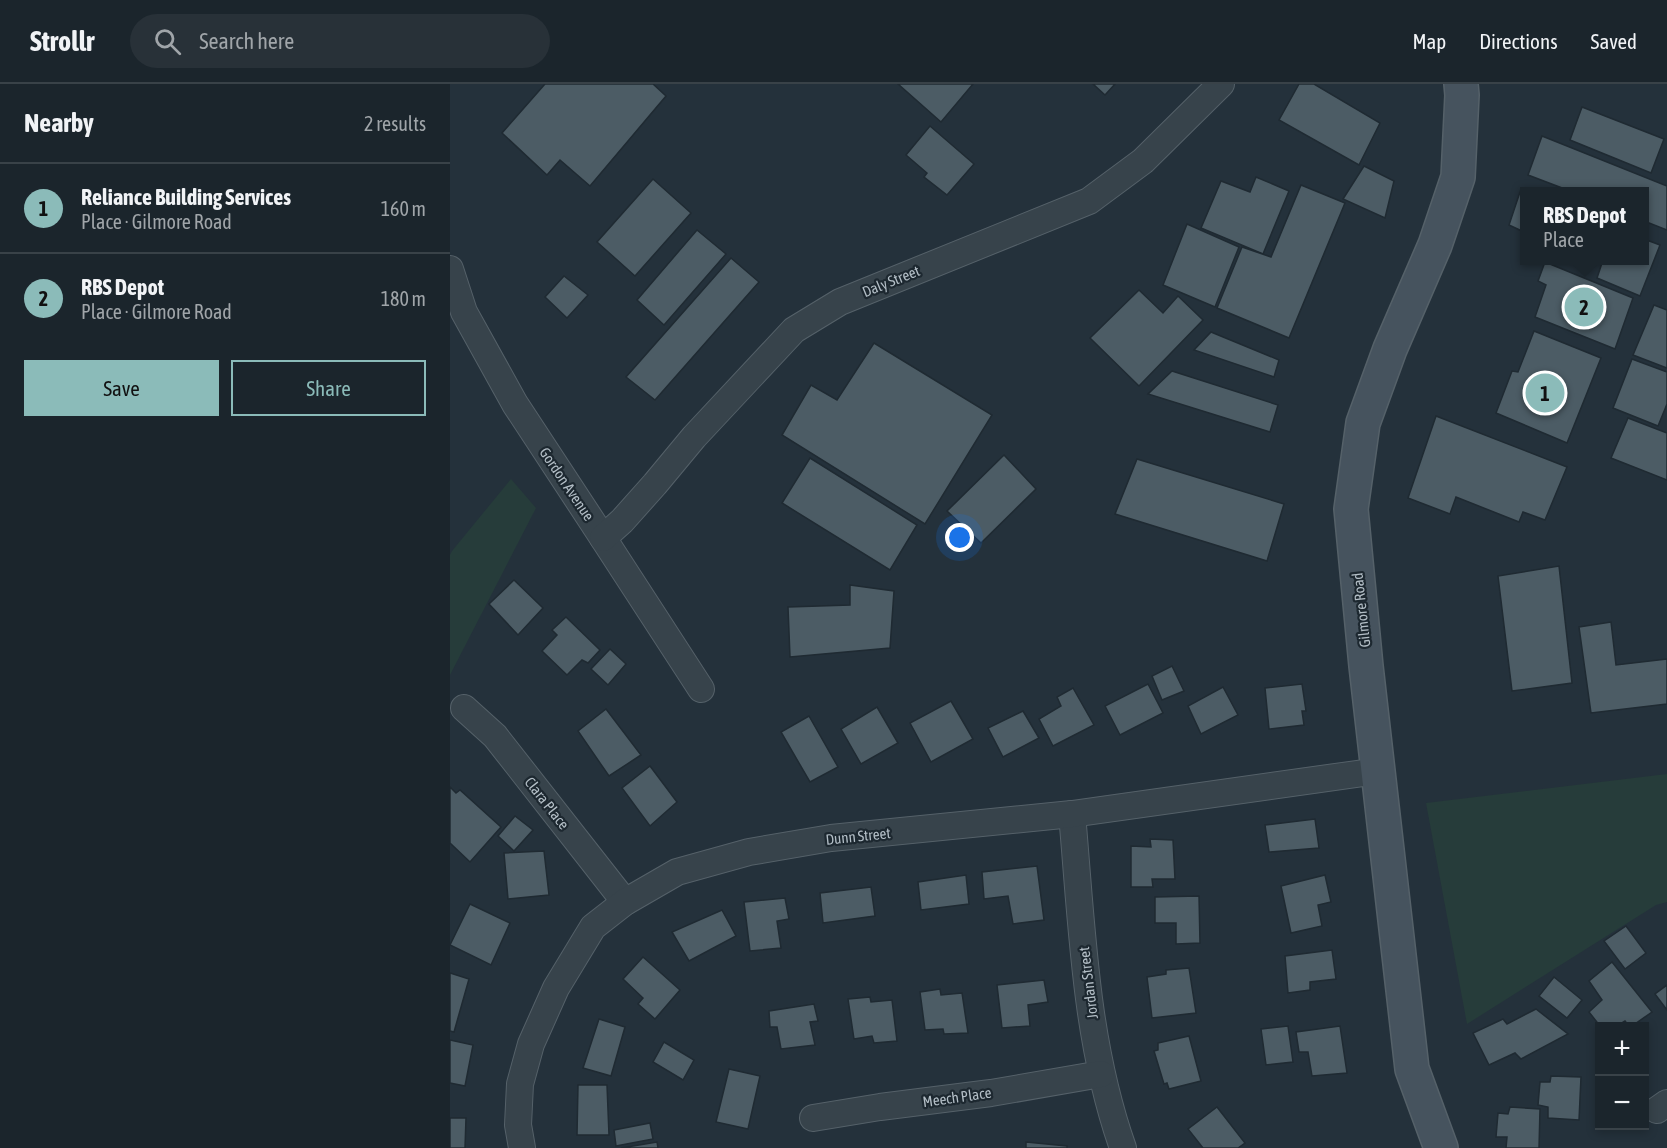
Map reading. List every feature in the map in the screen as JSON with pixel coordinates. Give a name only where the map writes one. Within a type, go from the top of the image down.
[{"type":"street","name":"Daly Street","points":[[603,537],[622,521],[694,437],[794,330],[840,302],[1089,201],[1143,161],[1221,84]]},
{"type":"street","name":"Gilmore Road","points":[[1441,1148],[1412,1069],[1351,509],[1363,423],[1390,349],[1435,245],[1458,177],[1461,84]]},
{"type":"street","name":"Gordon Avenue","points":[[450,269],[464,312],[515,404],[701,689]]},
{"type":"street","name":"Clara Place","points":[[464,708],[495,736],[625,902]]},
{"type":"street","name":"Dunn Street","points":[[522,1148],[518,1125],[520,1084],[531,1044],[556,988],[593,927],[625,902],[677,872],[749,852],[831,838],[1072,814],[1378,771]]},
{"type":"street","name":"Jordan Street","points":[[1072,814],[1088,997],[1101,1074],[1123,1148]]},
{"type":"street","name":"Meech Place","points":[[813,1118],[991,1093],[1101,1074]]},
{"type":"green space","points":[[511,479],[536,508],[450,675],[450,555]]},
{"type":"green space","points":[[1667,774],[1667,902],[1656,905],[1467,1024],[1426,803]]},
{"type":"building","points":[[545,84],[653,84],[666,96],[590,186],[560,160],[547,175],[502,133]]},
{"type":"building","points":[[898,84],[973,84],[941,122]]},
{"type":"building","points":[[1093,84],[1115,84],[1105,95]]},
{"type":"building","points":[[1299,84],[1314,84],[1380,123],[1359,165],[1279,120]]},
{"type":"building","points":[[1582,107],[1664,139],[1651,173],[1570,140]]},
{"type":"building","points":[[930,126],[974,164],[947,195],[924,177],[927,173],[906,155]]},
{"type":"building","points":[[1542,136],[1667,186],[1667,230],[1649,223],[1649,187],[1560,187],[1528,175]]},
{"type":"building","points":[[1364,166],[1394,181],[1385,218],[1343,199]]},
{"type":"building","points":[[1256,177],[1289,191],[1263,254],[1201,228],[1221,181],[1250,192]]},
{"type":"building","points":[[653,179],[691,213],[635,276],[597,242]]},
{"type":"building","points":[[1301,185],[1345,203],[1289,338],[1217,308],[1242,247],[1271,257]]},
{"type":"building","points":[[1520,192],[1520,230],[1509,225]]},
{"type":"building","points":[[1187,224],[1239,247],[1215,307],[1163,285]]},
{"type":"building","points":[[697,230],[726,254],[664,325],[637,300]]},
{"type":"building","points":[[1649,241],[1660,245],[1640,296],[1597,278],[1601,265],[1649,265]]},
{"type":"building","points":[[731,258],[759,282],[655,400],[626,377]]},
{"type":"building","points":[[1544,265],[1552,265],[1633,298],[1615,349],[1535,317],[1546,285],[1538,281]]},
{"type":"building","points":[[564,276],[588,295],[567,318],[545,297]]},
{"type":"building","points":[[1139,290],[1163,313],[1178,296],[1203,320],[1139,386],[1090,338]]},
{"type":"building","points":[[1654,305],[1667,310],[1667,368],[1633,355]]},
{"type":"building","points":[[1534,331],[1601,358],[1567,443],[1496,413],[1512,371],[1518,372]]},
{"type":"building","points":[[1211,332],[1279,360],[1274,377],[1194,350]]},
{"type":"building","points":[[874,343],[992,415],[925,524],[782,435],[811,385],[837,400]]},
{"type":"building","points":[[1632,359],[1667,372],[1667,404],[1658,426],[1613,408]]},
{"type":"building","points":[[1172,371],[1278,405],[1270,432],[1148,394]]},
{"type":"building","points":[[1436,416],[1567,467],[1545,520],[1523,512],[1519,522],[1456,497],[1450,514],[1408,498]]},
{"type":"building","points":[[1628,418],[1667,433],[1667,480],[1611,458]]},
{"type":"building","points":[[1004,455],[1036,489],[981,543],[947,511]]},
{"type":"building","points":[[810,458],[917,525],[890,570],[782,503]]},
{"type":"building","points":[[1137,459],[1284,504],[1267,561],[1115,514]]},
{"type":"building","points":[[1559,566],[1572,683],[1512,691],[1498,576]]},
{"type":"building","points":[[514,580],[543,608],[518,635],[489,604]]},
{"type":"building","points":[[850,585],[894,591],[890,648],[790,657],[788,607],[850,605]]},
{"type":"building","points":[[566,617],[600,650],[588,663],[582,660],[567,675],[542,651],[557,635],[552,630]]},
{"type":"building","points":[[1611,622],[1616,665],[1667,659],[1667,704],[1591,713],[1579,627]]},
{"type":"building","points":[[610,649],[626,664],[608,685],[591,669]]},
{"type":"building","points":[[1172,666],[1184,691],[1162,700],[1152,676]]},
{"type":"building","points":[[1148,684],[1163,713],[1120,735],[1105,706]]},
{"type":"building","points":[[1302,684],[1306,711],[1302,711],[1304,725],[1269,729],[1265,688]]},
{"type":"building","points":[[1223,687],[1238,715],[1201,734],[1188,706]]},
{"type":"building","points":[[1073,688],[1094,725],[1053,746],[1039,719],[1061,706],[1057,697]]},
{"type":"building","points":[[951,701],[973,739],[931,762],[910,723]]},
{"type":"building","points":[[877,707],[898,743],[861,764],[841,729]]},
{"type":"building","points":[[606,709],[641,755],[609,776],[578,731]]},
{"type":"building","points":[[1023,711],[1039,738],[1003,757],[988,728]]},
{"type":"building","points":[[809,716],[838,767],[810,782],[781,732]]},
{"type":"building","points":[[650,766],[677,802],[650,826],[622,788]]},
{"type":"building","points":[[450,787],[456,793],[460,790],[501,827],[470,862],[450,843]]},
{"type":"building","points":[[515,816],[533,830],[514,851],[498,836]]},
{"type":"building","points":[[1315,819],[1319,848],[1269,852],[1265,825]]},
{"type":"building","points":[[1150,839],[1173,840],[1175,879],[1152,879],[1153,887],[1131,887],[1131,846],[1151,847]]},
{"type":"building","points":[[544,851],[549,895],[508,899],[504,853]]},
{"type":"building","points":[[1037,866],[1044,920],[1013,924],[1008,896],[984,899],[982,872]]},
{"type":"building","points":[[966,875],[969,904],[921,910],[918,882]]},
{"type":"building","points":[[1325,875],[1331,902],[1318,905],[1322,926],[1291,933],[1281,886]]},
{"type":"building","points":[[871,887],[875,916],[823,923],[820,893]]},
{"type":"building","points":[[1199,896],[1200,943],[1176,944],[1176,923],[1155,923],[1155,897]]},
{"type":"building","points":[[785,898],[789,919],[777,921],[781,948],[750,951],[744,902]]},
{"type":"building","points":[[470,904],[510,923],[491,965],[450,945]]},
{"type":"building","points":[[722,910],[736,936],[689,961],[672,932]]},
{"type":"building","points":[[1626,926],[1646,953],[1625,969],[1604,941]]},
{"type":"building","points":[[1332,950],[1336,979],[1310,982],[1310,990],[1288,993],[1285,956]]},
{"type":"building","points":[[643,957],[680,990],[655,1019],[638,1004],[643,998],[623,979]]},
{"type":"building","points":[[1612,962],[1652,1012],[1638,1022],[1597,1022],[1589,1012],[1602,1000],[1589,981]]},
{"type":"building","points":[[1189,968],[1196,1013],[1152,1018],[1147,977],[1166,974],[1166,970]]},
{"type":"building","points":[[450,973],[469,979],[454,1032],[450,1031]]},
{"type":"building","points":[[1554,977],[1582,1000],[1567,1018],[1539,996]]},
{"type":"building","points":[[1044,980],[1048,1002],[1028,1005],[1030,1026],[1002,1028],[997,985]]},
{"type":"building","points":[[1667,985],[1667,1010],[1655,994]]},
{"type":"building","points":[[940,989],[941,995],[962,993],[968,1033],[944,1034],[943,1029],[925,1030],[920,992]]},
{"type":"building","points":[[870,997],[871,1002],[892,1000],[897,1041],[874,1043],[872,1036],[854,1039],[848,999]]},
{"type":"building","points":[[814,1004],[818,1021],[810,1022],[815,1045],[781,1049],[777,1027],[770,1027],[769,1011]]},
{"type":"building","points":[[1536,1009],[1568,1034],[1521,1059],[1515,1053],[1489,1065],[1473,1033],[1503,1019],[1507,1024]]},
{"type":"building","points":[[599,1019],[625,1027],[611,1076],[583,1068]]},
{"type":"building","points":[[1288,1026],[1293,1062],[1266,1065],[1261,1029]]},
{"type":"building","points":[[1340,1026],[1347,1073],[1312,1076],[1308,1052],[1299,1052],[1296,1032]]},
{"type":"building","points":[[1189,1036],[1201,1081],[1169,1089],[1167,1083],[1164,1084],[1154,1051],[1158,1050],[1158,1043]]},
{"type":"building","points":[[450,1040],[473,1045],[465,1086],[450,1083]]},
{"type":"building","points":[[664,1042],[694,1060],[683,1080],[653,1062]]},
{"type":"building","points":[[729,1069],[760,1076],[748,1129],[716,1122]]},
{"type":"building","points":[[1551,1076],[1581,1077],[1579,1120],[1548,1118],[1548,1107],[1538,1105],[1540,1082],[1550,1082]]},
{"type":"building","points":[[578,1085],[607,1085],[609,1135],[577,1135]]},
{"type":"building","points":[[1217,1107],[1245,1143],[1238,1148],[1203,1148],[1188,1129]]},
{"type":"building","points":[[1510,1107],[1540,1109],[1539,1148],[1506,1148],[1507,1137],[1496,1137],[1498,1113],[1508,1114]]},
{"type":"building","points":[[450,1118],[466,1118],[465,1148],[450,1148]]},
{"type":"building","points":[[650,1123],[653,1139],[616,1146],[614,1130]]},
{"type":"building","points":[[657,1142],[658,1148],[621,1148]]},
{"type":"building","points":[[1026,1142],[1067,1146],[1067,1148],[1026,1148]]},
{"type":"place","name":"RBS Depot","points":[[1584,307]]},
{"type":"place","name":"Reliance Building Services","points":[[1545,393]]}]
